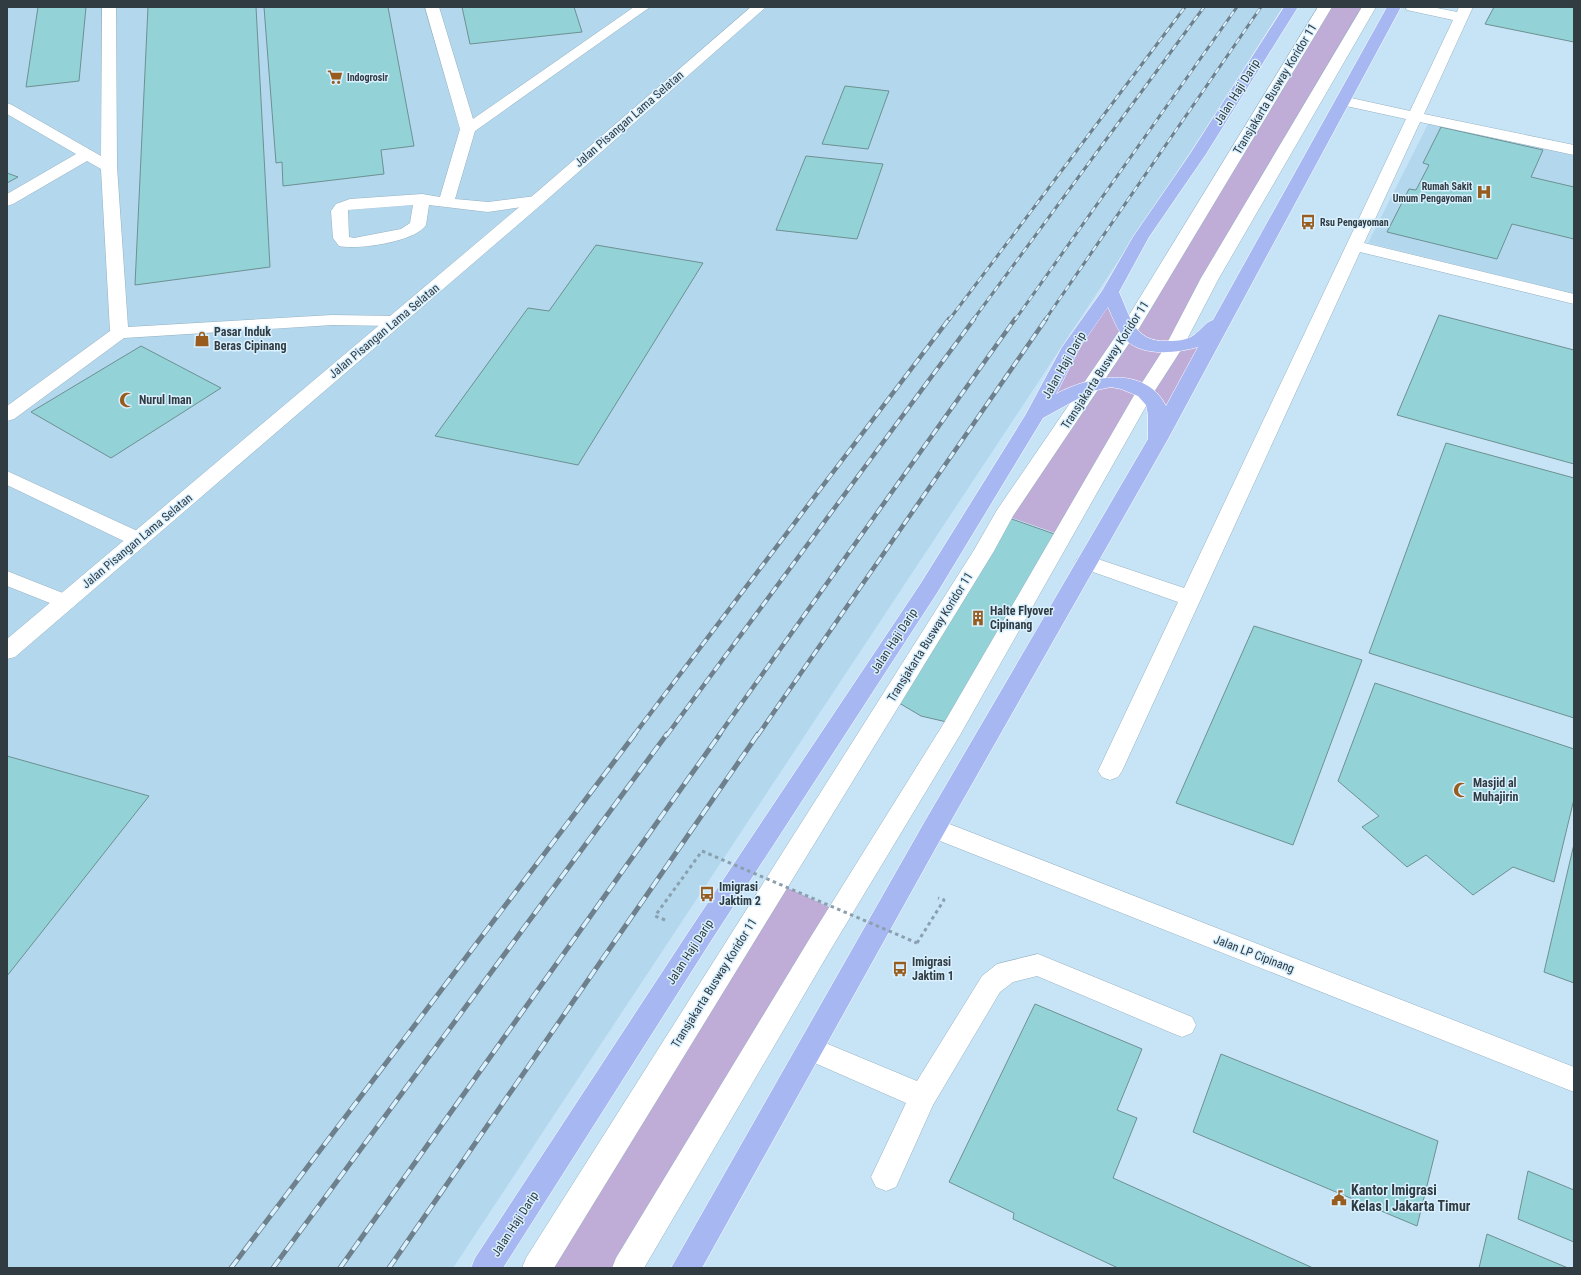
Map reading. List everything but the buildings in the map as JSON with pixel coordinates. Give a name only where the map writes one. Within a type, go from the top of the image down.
[{"type":"main road","name":"Jalan Haji Darip","points":[[486,1268],[696,943],[929,588],[1036,414],[1071,347],[1110,292],[1141,237],[1198,154],[1291,7]]},
{"type":"main road","points":[[686,1268],[811,1049],[934,828],[1158,439],[1394,7]]},
{"type":"main road","points":[[1110,292],[1133,336],[1144,342],[1174,347],[1188,345],[1198,340],[1223,319]]},
{"type":"main road","points":[[1036,414],[1077,389],[1103,381],[1119,382],[1133,386],[1145,392],[1154,401],[1157,410],[1158,439]]},
{"type":"street","points":[[109,7],[108,168],[119,334]]},
{"type":"street","points":[[432,7],[468,129],[446,203]]},
{"type":"street","points":[[468,129],[643,7]]},
{"type":"street","name":"Jalan Pisangan Lama Selatan","points":[[7,651],[395,321],[759,7]]},
{"type":"street","name":"Transjakarta Busway Koridor 11","points":[[537,1268],[984,551],[1004,515],[1094,385],[1129,330],[1325,7]]},
{"type":"street","points":[[627,1268],[819,946],[948,736],[1025,604],[1145,392],[1174,347],[1210,278],[1369,7]]},
{"type":"street","points":[[1110,771],[1463,12],[1412,7]]},
{"type":"street","points":[[1342,101],[1415,115],[1574,150]]},
{"type":"street","points":[[7,108],[108,168]]},
{"type":"street","points":[[7,201],[86,155]]},
{"type":"street","points":[[422,199],[418,225],[406,234],[354,243],[345,242],[341,238],[339,211],[342,207],[350,204],[422,199],[488,207],[536,200]]},
{"type":"street","points":[[1355,246],[1574,299]]},
{"type":"street","points":[[7,415],[119,334],[332,320],[395,321]]},
{"type":"street","points":[[7,477],[139,540]]},
{"type":"street","points":[[1086,562],[1190,598]]},
{"type":"street","points":[[7,578],[65,602]]},
{"type":"street","name":"Jalan LP Cipinang","points":[[934,828],[1574,1080]]},
{"type":"street","points":[[886,1177],[923,1097],[991,984],[1006,972],[1038,965],[1182,1025]]},
{"type":"street","points":[[811,1049],[923,1097]]},
{"type":"path","points":[[702,851],[917,943]]},
{"type":"shaded area","points":[[7,7],[1286,7],[453,1268],[7,1268]]},
{"type":"shaded area","points":[[1325,7],[1369,7],[1174,347],[1223,319],[1158,439],[1145,392],[1064,536],[1004,515],[1093,386],[1036,414],[1110,292],[1126,322]]},
{"type":"shaded area","name":"Rumah Sakit Umum Pengayoman","points":[[1432,116],[1574,146],[1574,294],[1368,243]]},
{"type":"shaded area","points":[[777,883],[840,912],[628,1268],[537,1268]]},
{"type":"railway","points":[[949,320],[1185,7]]},
{"type":"railway","points":[[973,320],[1204,7]]},
{"type":"railway","points":[[1015,320],[1237,7]]},
{"type":"railway","points":[[1045,320],[1261,7]]},
{"type":"railway","points":[[634,735],[949,319]]},
{"type":"railway","points":[[667,735],[974,319]]},
{"type":"railway","points":[[719,735],[1015,319]]},
{"type":"railway","points":[[758,735],[1046,319]]},
{"type":"railway","points":[[231,1268],[635,734]]},
{"type":"railway","points":[[273,1268],[667,734]]},
{"type":"railway","points":[[340,1268],[720,734]]},
{"type":"railway","points":[[389,1268],[758,734]]},
{"type":"place","name":"Indogrosir","points":[[335,77]]},
{"type":"place","name":"Rumah Sakit Umum Pengayoman","points":[[1484,192]]},
{"type":"place","name":"Rsu Pengayoman","points":[[1308,222]]},
{"type":"place","name":"Pasar Induk Beras Cipinang","points":[[202,339]]},
{"type":"place","name":"Nurul Iman","points":[[127,400]]},
{"type":"place","name":"Halte Flyover Cipinang","points":[[978,618]]},
{"type":"place","name":"Masjid al Muhajirin","points":[[1461,790]]},
{"type":"place","name":"Imigrasi Jaktim 2","points":[[707,894]]},
{"type":"place","name":"Imigrasi Jaktim 1","points":[[900,969]]},
{"type":"place","name":"Kantor Imigrasi Kelas I Jakarta Timur","points":[[1339,1198]]}]
